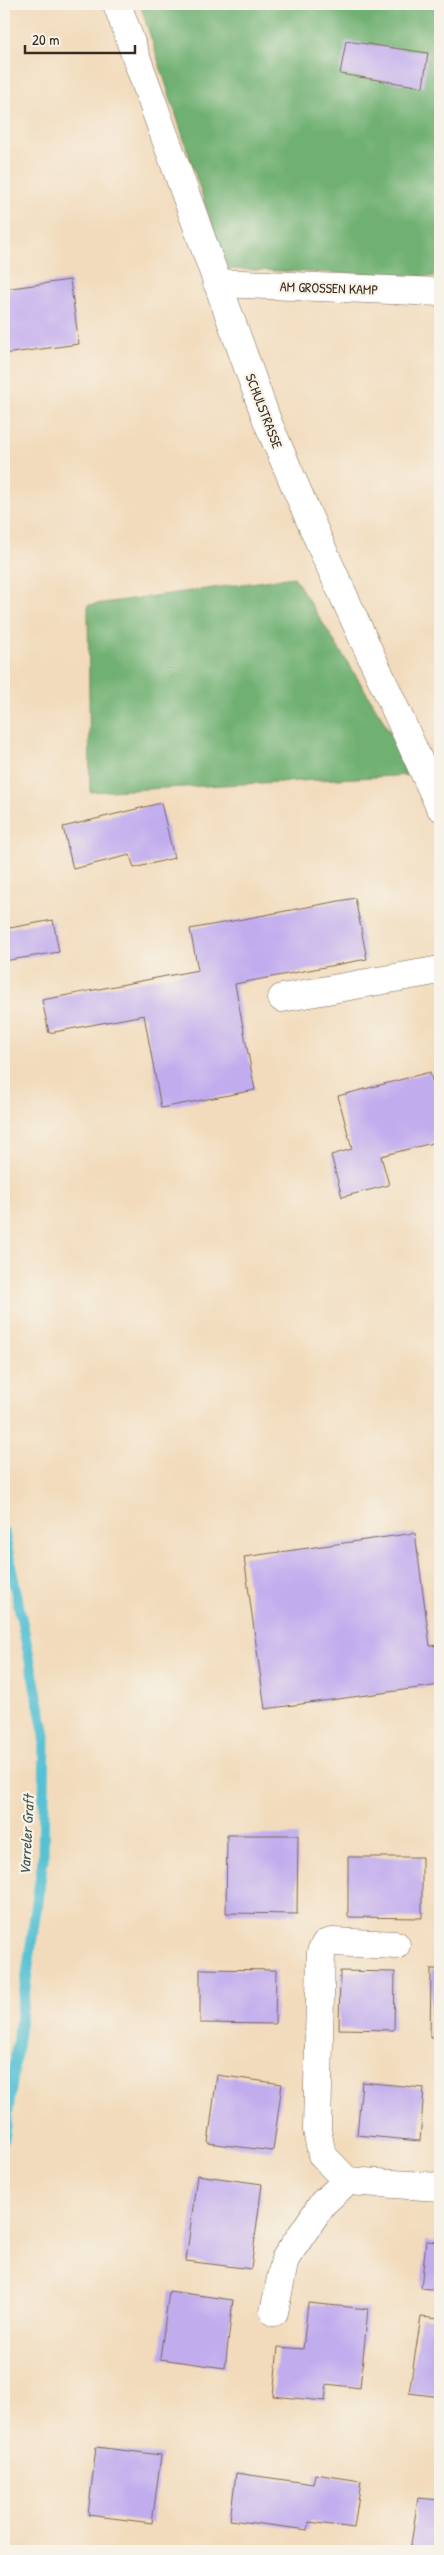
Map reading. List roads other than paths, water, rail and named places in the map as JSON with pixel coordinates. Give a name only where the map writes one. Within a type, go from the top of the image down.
[{"type":"street","name":"SCHULSTRASSE","points":[[117,4],[268,423],[325,555],[440,807]]},
{"type":"street","name":"AM GROSSEN KAMP","points":[[217,283],[440,292]]},
{"type":"street","points":[[282,998],[440,970]]},
{"type":"street","points":[[396,1945],[332,1942],[325,1944],[321,1952],[317,2130],[322,2155],[347,2181],[440,2187]]},
{"type":"street","points":[[274,2312],[286,2259],[323,2203],[347,2181]]},
{"type":"waterway","name":"Varreler Graft","points":[[4,1533],[45,1735],[43,1859],[4,2139]]}]
